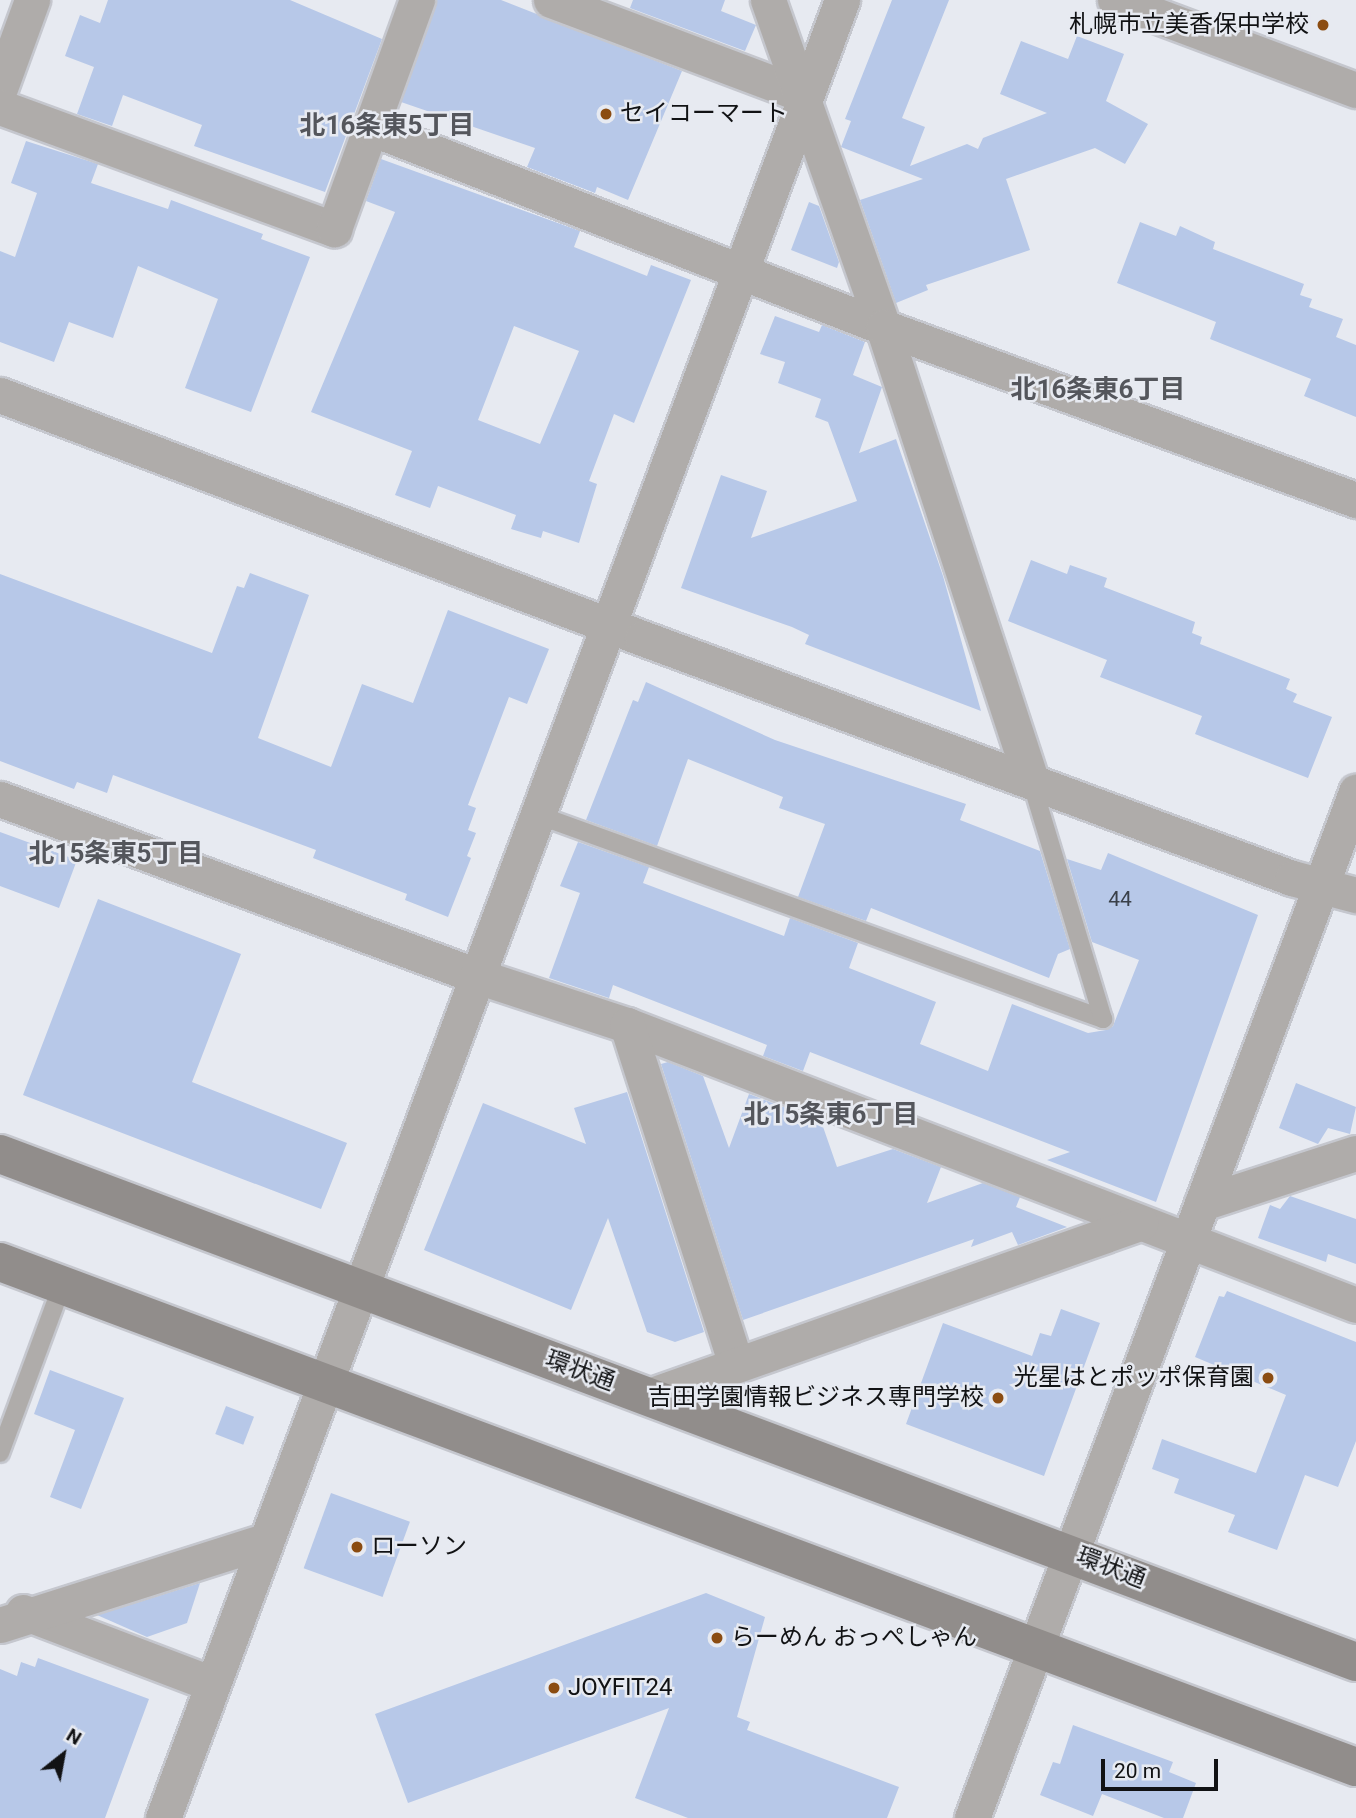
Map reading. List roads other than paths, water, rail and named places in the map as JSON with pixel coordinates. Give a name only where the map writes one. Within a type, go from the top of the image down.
[{"type":"street","points":[[0,88],[32,0]]},
{"type":"street","points":[[551,0],[802,98]]},
{"type":"street","points":[[768,0],[883,327],[1031,780]]},
{"type":"street","points":[[163,1818],[742,271],[802,98],[842,0]]},
{"type":"street","points":[[1115,0],[1356,90]]},
{"type":"street","points":[[0,107],[334,229],[371,128],[407,3]]},
{"type":"street","points":[[371,128],[883,327],[1356,500]]},
{"type":"street","points":[[0,395],[609,626],[1292,878],[1323,883],[1356,895]]},
{"type":"street","points":[[972,1818],[1038,1648],[1356,792]]},
{"type":"street","points":[[0,799],[477,976],[627,1025],[1356,1305]]},
{"type":"street","points":[[627,1025],[735,1362]]},
{"type":"street","points":[[1202,1203],[1356,1153]]},
{"type":"street","name":"環状通","points":[[0,1154],[362,1292],[649,1396],[1356,1662]]},
{"type":"street","points":[[649,1396],[735,1362],[1140,1223]]},
{"type":"street","points":[[0,1262],[1356,1767]]},
{"type":"street","points":[[10,1614],[265,1541]]},
{"type":"street","points":[[10,1614],[213,1684]]},
{"type":"lane","points":[[538,815],[1103,1019],[1031,780]]},
{"type":"lane","points":[[0,1453],[62,1285]]},
{"type":"place","name":"札幌市立美香保中学校","points":[[1323,25]]},
{"type":"place","name":"セイコーマート","points":[[606,114]]},
{"type":"place","name":"光星はとポッポ保育園","points":[[1268,1378]]},
{"type":"place","name":"吉田学園情報ビジネス専門学校","points":[[998,1398]]},
{"type":"place","name":"ローソン","points":[[357,1547]]},
{"type":"place","name":"らーめん おっぺしゃん","points":[[717,1638]]},
{"type":"place","name":"JOYFIT24","points":[[554,1688]]},
{"type":"district","name":"北16条東5丁目","points":[[387,126]]},
{"type":"district","name":"北16条東6丁目","points":[[1098,390]]},
{"type":"district","name":"北15条東5丁目","points":[[116,854]]},
{"type":"district","name":"北15条東6丁目","points":[[831,1115]]}]
